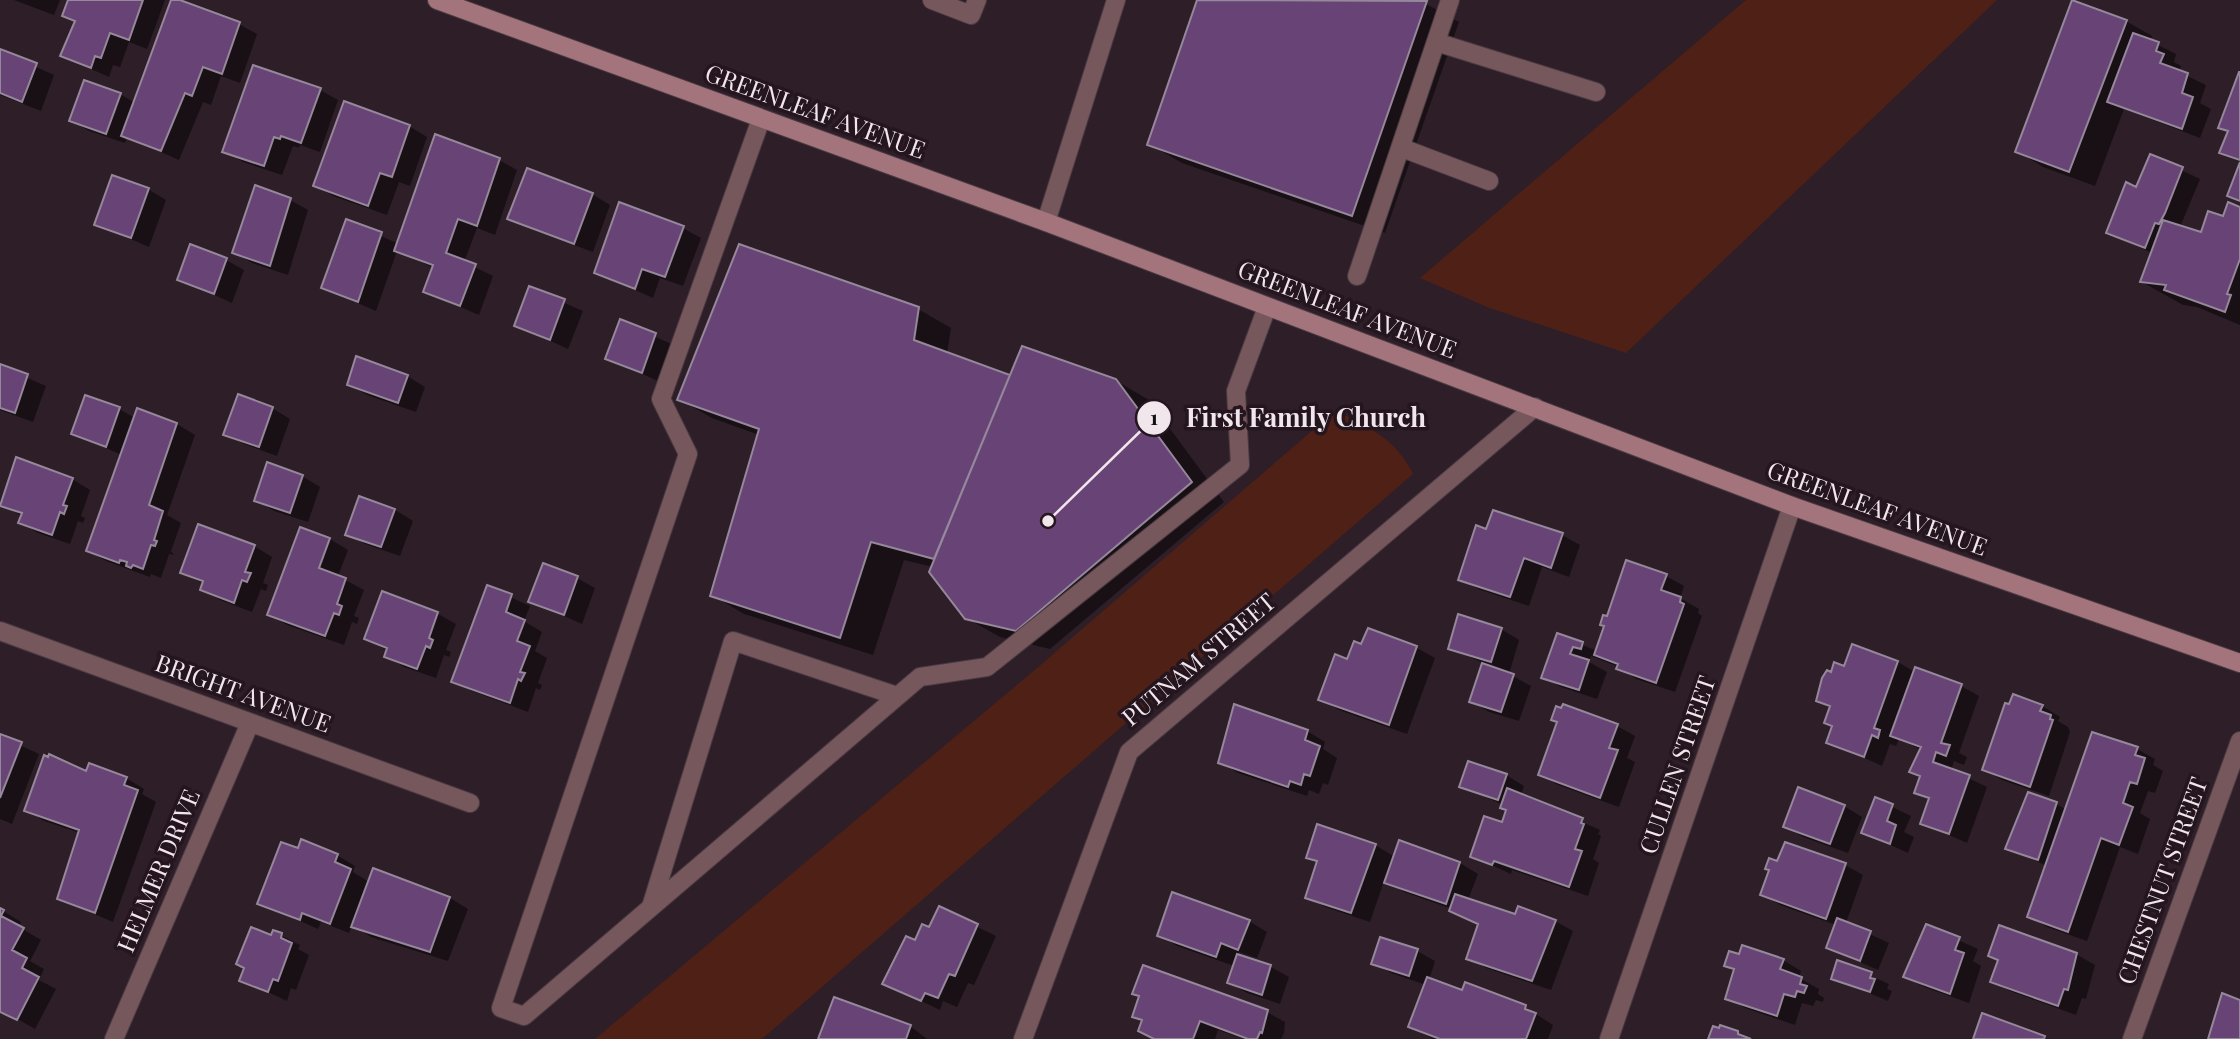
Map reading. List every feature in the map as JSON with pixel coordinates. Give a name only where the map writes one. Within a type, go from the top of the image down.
[{"type":"street","name":"GREENLEAF AVENUE","points":[[438,0],[1046,222],[1792,506],[2240,663]]},
{"type":"street","points":[[932,0],[971,15],[977,0]]},
{"type":"street","points":[[1046,222],[1116,0]]},
{"type":"street","points":[[1357,276],[1450,0]]},
{"type":"street","points":[[1436,42],[1596,92]]},
{"type":"street","points":[[761,119],[661,399],[688,454],[501,1008],[524,1016],[920,677],[987,667],[1240,465],[1236,391],[1267,307]]},
{"type":"street","points":[[1402,148],[1489,181]]},
{"type":"street","name":"PUTNAM STREET","points":[[1023,1039],[1129,752],[1535,407]]},
{"type":"street","name":"CULLEN STREET","points":[[1609,1039],[1792,506]]},
{"type":"street","name":"BRIGHT AVENUE","points":[[0,631],[470,803]]},
{"type":"street","points":[[651,907],[733,641],[897,696]]},
{"type":"street","name":"HELMER DRIVE","points":[[114,1039],[250,723]]},
{"type":"street","name":"CHESTNUT STREET","points":[[2132,1039],[2240,741]]},
{"type":"shaded area","points":[[1746,0],[1997,0],[1626,353],[1487,307],[1420,278]]},
{"type":"shaded area","points":[[1335,411],[1359,422],[1390,443],[1413,474],[762,1039],[595,1039],[1037,668]]},
{"type":"building","points":[[68,0],[143,0],[129,40],[110,33],[101,58],[95,56],[91,68],[60,56],[75,21],[62,16]]},
{"type":"building","points":[[171,0],[180,0],[240,22],[222,74],[203,67],[192,96],[185,93],[161,151],[121,136]]},
{"type":"building","points":[[1197,0],[1427,1],[1352,216],[1147,145]]},
{"type":"building","points":[[2072,0],[2127,20],[2069,172],[2015,152]]},
{"type":"building","points":[[2133,33],[2159,42],[2156,51],[2164,54],[2160,63],[2188,73],[2182,93],[2193,97],[2182,129],[2107,102]]},
{"type":"building","points":[[0,49],[37,63],[22,102],[0,93]]},
{"type":"building","points":[[253,65],[321,88],[301,143],[281,136],[280,139],[274,137],[264,166],[222,152]]},
{"type":"building","points":[[2239,72],[2240,160],[2219,153],[2228,131],[2218,128]]},
{"type":"building","points":[[84,80],[121,93],[106,134],[69,121]]},
{"type":"building","points":[[344,101],[410,125],[392,177],[380,173],[368,206],[313,186]]},
{"type":"building","points":[[435,134],[500,158],[477,226],[458,219],[446,253],[476,264],[460,306],[423,292],[433,265],[394,251]]},
{"type":"building","points":[[2150,154],[2183,167],[2165,213],[2159,224],[2155,223],[2145,248],[2106,233],[2126,182],[2136,187]]},
{"type":"building","points":[[2240,162],[2240,201],[2227,196]]},
{"type":"building","points":[[527,168],[593,193],[574,244],[507,219]]},
{"type":"building","points":[[112,175],[149,188],[131,238],[94,225]]},
{"type":"building","points":[[255,185],[291,198],[270,266],[232,253]]},
{"type":"building","points":[[619,202],[684,226],[665,277],[642,269],[635,289],[594,273]]},
{"type":"building","points":[[2228,202],[2240,207],[2240,259],[2227,294],[2231,295],[2225,312],[2164,290],[2166,285],[2140,282],[2163,220],[2201,232],[2208,211],[2223,216]]},
{"type":"building","points":[[346,219],[382,232],[358,302],[321,288]]},
{"type":"building","points":[[190,244],[227,258],[214,294],[177,280]]},
{"type":"building","points":[[739,244],[919,307],[914,340],[1010,375],[934,559],[871,542],[840,638],[710,596],[759,429],[677,400]]},
{"type":"building","points":[[529,286],[565,299],[550,340],[514,326]]},
{"type":"building","points":[[620,319],[656,333],[642,373],[605,359]]},
{"type":"building","points":[[1022,346],[1116,379],[1192,482],[1016,631],[965,619],[929,572]]},
{"type":"building","points":[[356,356],[408,375],[398,403],[347,385]]},
{"type":"building","points":[[0,364],[28,374],[15,413],[0,408]]},
{"type":"building","points":[[238,394],[273,407],[259,447],[223,435]]},
{"type":"building","points":[[85,395],[120,407],[106,447],[71,434]]},
{"type":"building","points":[[137,408],[177,423],[149,505],[163,511],[154,540],[157,541],[155,546],[151,545],[143,569],[133,565],[131,568],[126,566],[127,562],[120,560],[119,563],[86,551]]},
{"type":"building","points":[[16,457],[73,478],[63,505],[67,506],[64,514],[60,512],[52,535],[18,523],[22,513],[0,506]]},
{"type":"building","points":[[267,462],[303,475],[290,513],[254,501]]},
{"type":"building","points":[[359,496],[395,509],[381,547],[345,535]]},
{"type":"building","points":[[1493,510],[1563,533],[1551,568],[1524,558],[1510,597],[1458,580],[1476,525],[1486,529]]},
{"type":"building","points":[[198,524],[255,545],[245,572],[251,573],[247,582],[242,580],[234,603],[200,590],[203,581],[180,573]]},
{"type":"building","points":[[300,527],[330,538],[319,568],[346,578],[337,604],[342,606],[339,615],[334,613],[325,636],[267,615]]},
{"type":"building","points":[[1626,560],[1667,574],[1661,590],[1681,597],[1680,602],[1684,604],[1656,683],[1616,669],[1618,664],[1594,655],[1604,626],[1600,625],[1603,615],[1607,616]]},
{"type":"building","points":[[543,563],[578,576],[564,615],[528,602]]},
{"type":"building","points":[[487,585],[512,594],[506,612],[525,620],[517,641],[530,646],[520,672],[525,673],[521,681],[518,679],[510,703],[451,682]]},
{"type":"building","points":[[382,591],[438,612],[429,638],[433,640],[430,648],[426,646],[417,669],[384,657],[387,648],[364,639]]},
{"type":"building","points":[[1458,614],[1502,628],[1491,662],[1448,649]]},
{"type":"building","points":[[1368,628],[1417,646],[1389,725],[1318,700],[1335,654],[1347,659],[1354,641],[1361,644]]},
{"type":"building","points":[[1557,633],[1583,642],[1581,649],[1573,647],[1570,654],[1589,660],[1579,690],[1541,678]]},
{"type":"building","points":[[1852,644],[1898,661],[1874,728],[1880,730],[1878,738],[1872,735],[1864,757],[1826,743],[1832,726],[1824,723],[1830,706],[1816,701],[1827,670],[1831,672],[1834,662],[1844,666]]},
{"type":"building","points":[[1482,663],[1514,674],[1501,712],[1469,702]]},
{"type":"building","points":[[1915,667],[1962,684],[1941,743],[1950,745],[1946,756],[1936,752],[1933,762],[1970,775],[1949,834],[1920,824],[1929,798],[1914,793],[1920,776],[1909,772],[1921,747],[1890,736]]},
{"type":"building","points":[[2013,694],[2043,705],[2040,711],[2051,715],[2050,719],[2053,720],[2030,787],[1982,770],[2005,703],[2009,704]]},
{"type":"building","points":[[1234,704],[1308,730],[1305,740],[1320,746],[1310,776],[1304,774],[1301,785],[1290,781],[1288,787],[1218,763]]},
{"type":"building","points":[[1563,704],[1618,724],[1609,748],[1618,750],[1600,798],[1538,775],[1557,722],[1551,720],[1556,706],[1561,708]]},
{"type":"building","points":[[2092,732],[2138,747],[2135,755],[2145,758],[2137,784],[2130,782],[2123,803],[2133,807],[2119,845],[2101,838],[2068,932],[2027,917]]},
{"type":"building","points":[[0,734],[22,742],[0,798]]},
{"type":"building","points":[[49,754],[86,771],[89,763],[127,777],[124,785],[138,790],[95,913],[57,899],[79,830],[24,811],[44,755],[48,757]]},
{"type":"building","points":[[1468,761],[1507,774],[1498,800],[1459,787]]},
{"type":"building","points":[[1798,787],[1845,805],[1830,844],[1783,827]]},
{"type":"building","points":[[1507,788],[1583,818],[1581,823],[1584,824],[1575,849],[1582,851],[1569,887],[1494,861],[1492,865],[1470,857],[1484,816],[1502,822],[1506,810],[1500,808]]},
{"type":"building","points":[[2028,792],[2057,802],[2038,860],[2005,849]]},
{"type":"building","points":[[1875,797],[1893,804],[1887,821],[1896,825],[1890,844],[1861,833]]},
{"type":"building","points":[[1317,824],[1376,844],[1351,913],[1305,898],[1317,861],[1306,858]]},
{"type":"building","points":[[301,839],[338,854],[335,862],[351,869],[330,924],[302,913],[300,920],[257,904],[281,842],[298,848]]},
{"type":"building","points":[[1399,840],[1460,862],[1446,904],[1384,883]]},
{"type":"building","points":[[1785,842],[1846,863],[1826,919],[1760,895],[1769,870],[1765,869],[1769,858],[1777,861]]},
{"type":"building","points":[[373,868],[450,897],[430,952],[351,927]]},
{"type":"building","points":[[1172,892],[1250,920],[1238,950],[1221,943],[1216,957],[1157,936]]},
{"type":"building","points":[[1455,894],[1515,914],[1518,906],[1556,920],[1532,981],[1466,959],[1478,924],[1449,911]]},
{"type":"building","points":[[939,906],[978,924],[955,976],[949,974],[938,998],[925,993],[921,1001],[882,984],[906,936],[915,940],[922,924],[929,927]]},
{"type":"building","points":[[0,908],[4,910],[1,916],[24,928],[12,950],[27,958],[22,968],[39,977],[17,1020],[0,1012]]},
{"type":"building","points":[[1837,918],[1871,931],[1860,961],[1826,948]]},
{"type":"building","points":[[1926,924],[1960,937],[1955,950],[1964,953],[1950,994],[1903,977]]},
{"type":"building","points":[[1999,925],[2077,953],[2068,990],[2064,989],[2058,1006],[1990,982],[1998,960],[1988,956]]},
{"type":"building","points":[[251,927],[271,935],[273,930],[282,933],[281,938],[292,943],[278,981],[273,979],[268,992],[239,981],[244,968],[236,964]]},
{"type":"building","points":[[1380,937],[1418,949],[1409,976],[1371,964]]},
{"type":"building","points":[[1742,945],[1784,959],[1780,969],[1802,977],[1800,984],[1807,986],[1804,993],[1797,991],[1795,997],[1784,994],[1777,1016],[1725,999],[1734,969],[1724,966],[1729,951],[1739,954]]},
{"type":"building","points":[[1237,954],[1271,965],[1262,995],[1227,983]]},
{"type":"building","points":[[1837,960],[1872,972],[1870,978],[1875,979],[1870,992],[1831,979]]},
{"type":"building","points":[[1143,965],[1268,1010],[1262,1033],[1260,1032],[1257,1039],[1248,1039],[1200,1021],[1193,1039],[1154,1039],[1138,1031],[1142,1020],[1132,1017],[1139,996],[1132,994]]},
{"type":"building","points":[[1427,977],[1462,990],[1465,982],[1526,1005],[1525,1009],[1536,1013],[1526,1039],[1440,1039],[1408,1027]]},
{"type":"building","points":[[2222,993],[2240,1000],[2240,1039],[2208,1039]]},
{"type":"building","points":[[834,997],[911,1025],[906,1039],[818,1039]]},
{"type":"building","points":[[1982,1013],[2045,1036],[2044,1039],[1973,1039]]},
{"type":"building","points":[[1720,1025],[1751,1039],[1708,1039],[1713,1026],[1719,1028]]},
{"type":"place","name":"First Family Church","points":[[1048,521]]}]
